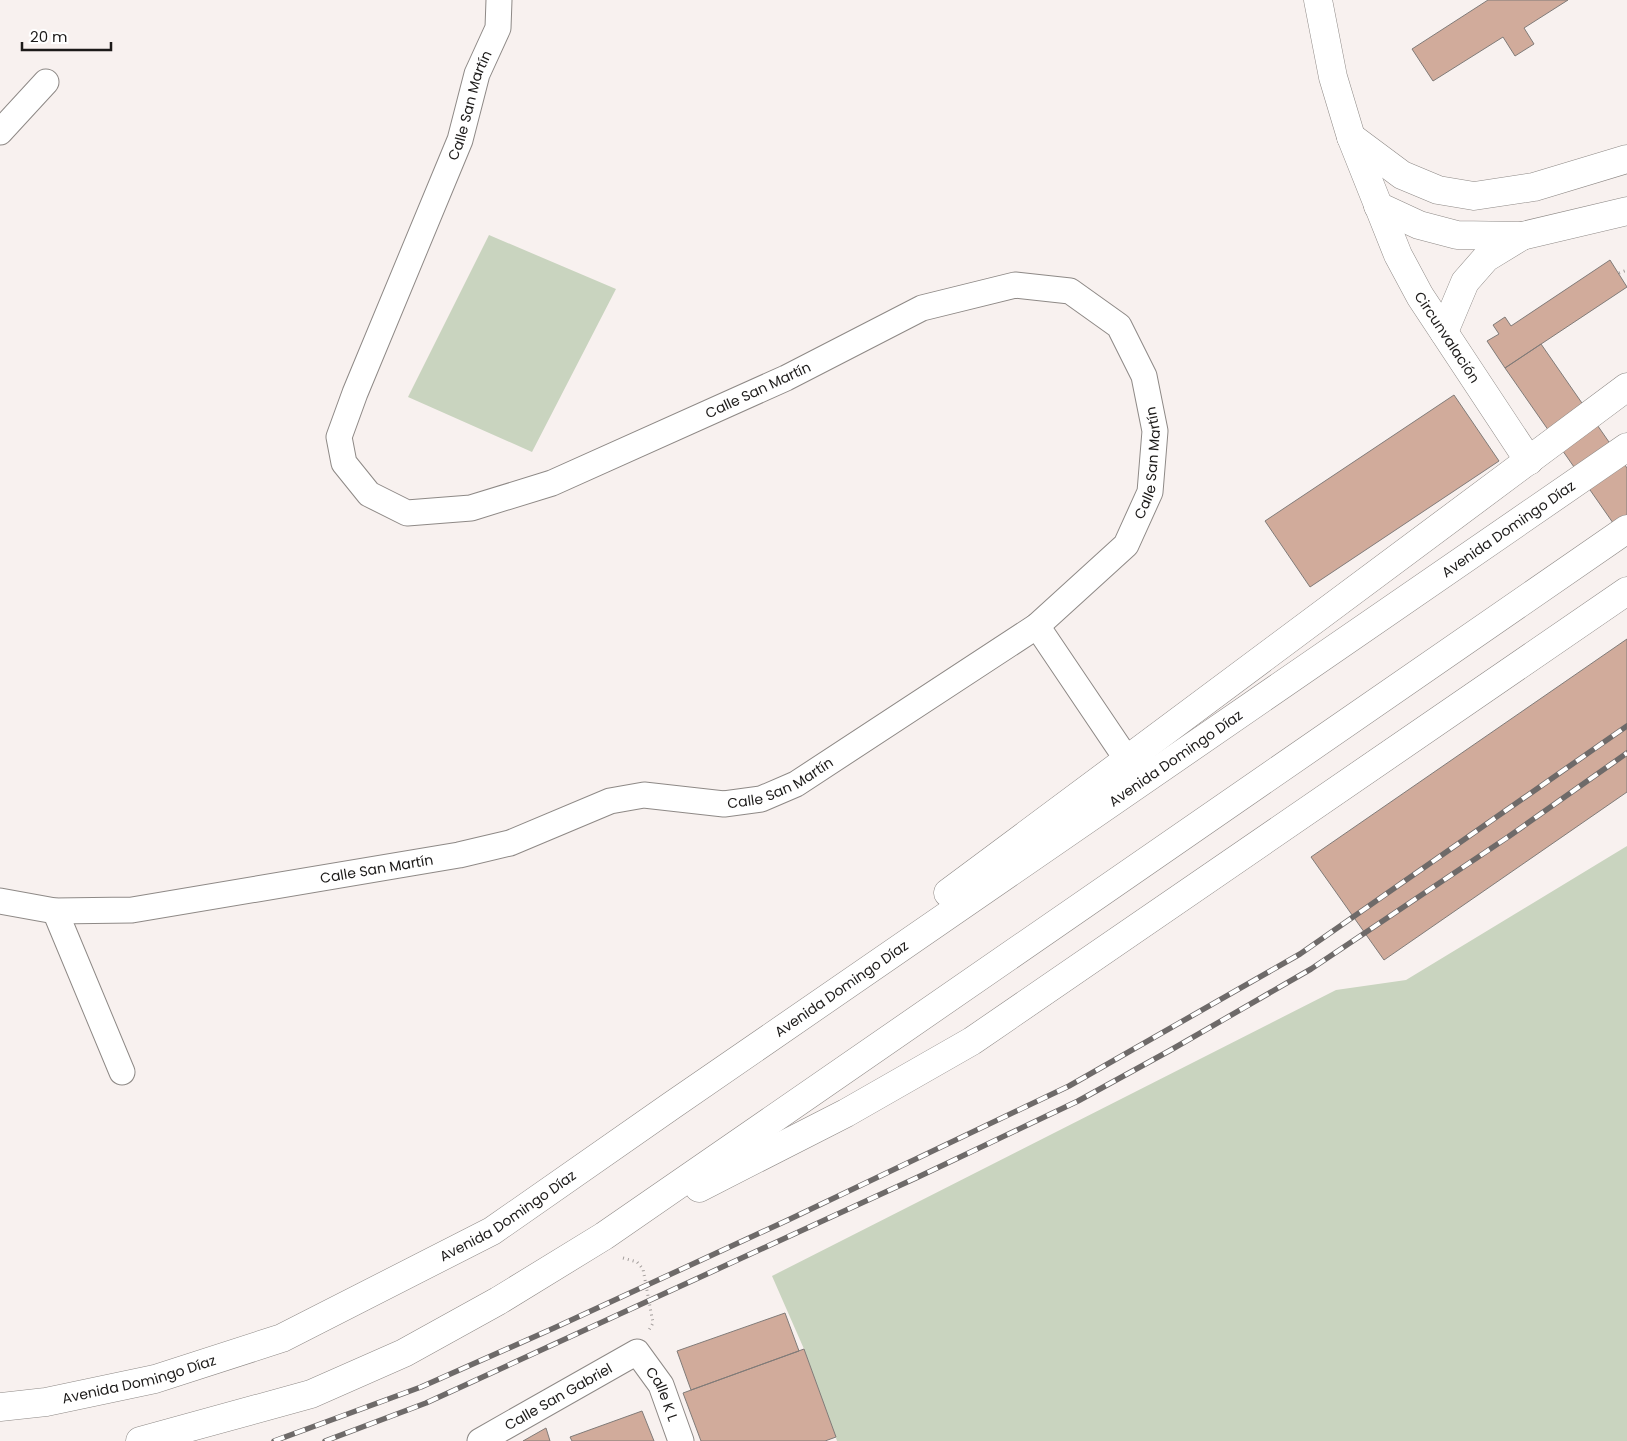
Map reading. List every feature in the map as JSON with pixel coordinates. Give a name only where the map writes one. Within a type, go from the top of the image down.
[{"type":"main road","name":"Circunvalación","points":[[1318,0],[1333,77],[1352,137],[1398,256],[1420,296],[1529,460]]},
{"type":"main road","points":[[1352,137],[1402,174],[1438,190],[1474,196],[1534,187],[1627,160]]},
{"type":"main road","points":[[1378,206],[1419,225],[1457,235],[1522,236],[1627,211]]},
{"type":"main road","points":[[1444,332],[1465,282],[1486,258],[1522,236]]},
{"type":"main road","points":[[671,1106],[858,960],[1128,761],[1627,387]]},
{"type":"main road","name":"Avenida Domingo Díaz","points":[[0,1408],[46,1402],[155,1379],[282,1338],[492,1231],[1627,447]]},
{"type":"main road","points":[[140,1441],[170,1437],[311,1394],[404,1353],[498,1301],[604,1236],[1627,529]]},
{"type":"main road","points":[[604,1236],[846,1113],[972,1041],[1627,591]]},
{"type":"street","name":"Calle San Martín","points":[[0,901],[55,911],[132,910],[458,856],[510,843],[610,801],[644,795],[724,804],[761,798],[796,784],[1037,626],[1126,545],[1150,492],[1155,431],[1144,376],[1119,326],[1070,291],[1015,285],[922,308],[786,378],[552,483],[471,508],[407,513],[369,494],[344,463],[339,437],[355,393],[460,140],[477,74],[498,28],[499,0]]},
{"type":"street","points":[[0,132],[46,82]]},
{"type":"street","points":[[1037,626],[1128,761]]},
{"type":"street","points":[[55,911],[122,1072]]},
{"type":"street","name":"Calle San Gabriel","points":[[480,1441],[637,1352]]},
{"type":"street","name":"Calle K L","points":[[637,1352],[661,1385],[681,1441]]},
{"type":"path","points":[[1619,273],[1627,270]]},
{"type":"path","points":[[643,1270],[653,1323]]},
{"type":"green space","points":[[489,235],[616,289],[532,452],[408,397]]},
{"type":"green space","points":[[1627,846],[1627,1441],[837,1441],[804,1349],[772,1276],[1336,990],[1406,980]]},
{"type":"building","points":[[1488,0],[1568,0],[1524,28],[1534,44],[1515,56],[1503,37],[1433,81],[1412,49]]},
{"type":"building","points":[[1610,260],[1627,287],[1505,368],[1487,341],[1499,334],[1493,325],[1505,317],[1511,326]]},
{"type":"building","points":[[1541,344],[1627,468],[1627,543],[1505,368]]},
{"type":"building","points":[[1454,395],[1499,461],[1310,587],[1265,521]]},
{"type":"building","points":[[1627,639],[1627,792],[1384,960],[1311,857]]},
{"type":"building","points":[[785,1313],[799,1351],[691,1390],[677,1351]]},
{"type":"building","points":[[804,1349],[836,1437],[825,1441],[701,1441],[683,1393]]},
{"type":"building","points":[[642,1411],[654,1441],[572,1441],[570,1437]]},
{"type":"building","points":[[546,1428],[550,1441],[523,1441]]},
{"type":"railway","points":[[274,1441],[421,1387],[554,1328],[788,1220],[1069,1086],[1300,954],[1627,726]]},
{"type":"railway","points":[[325,1441],[426,1403],[916,1178],[1078,1101],[1311,969],[1508,837],[1627,753]]}]
